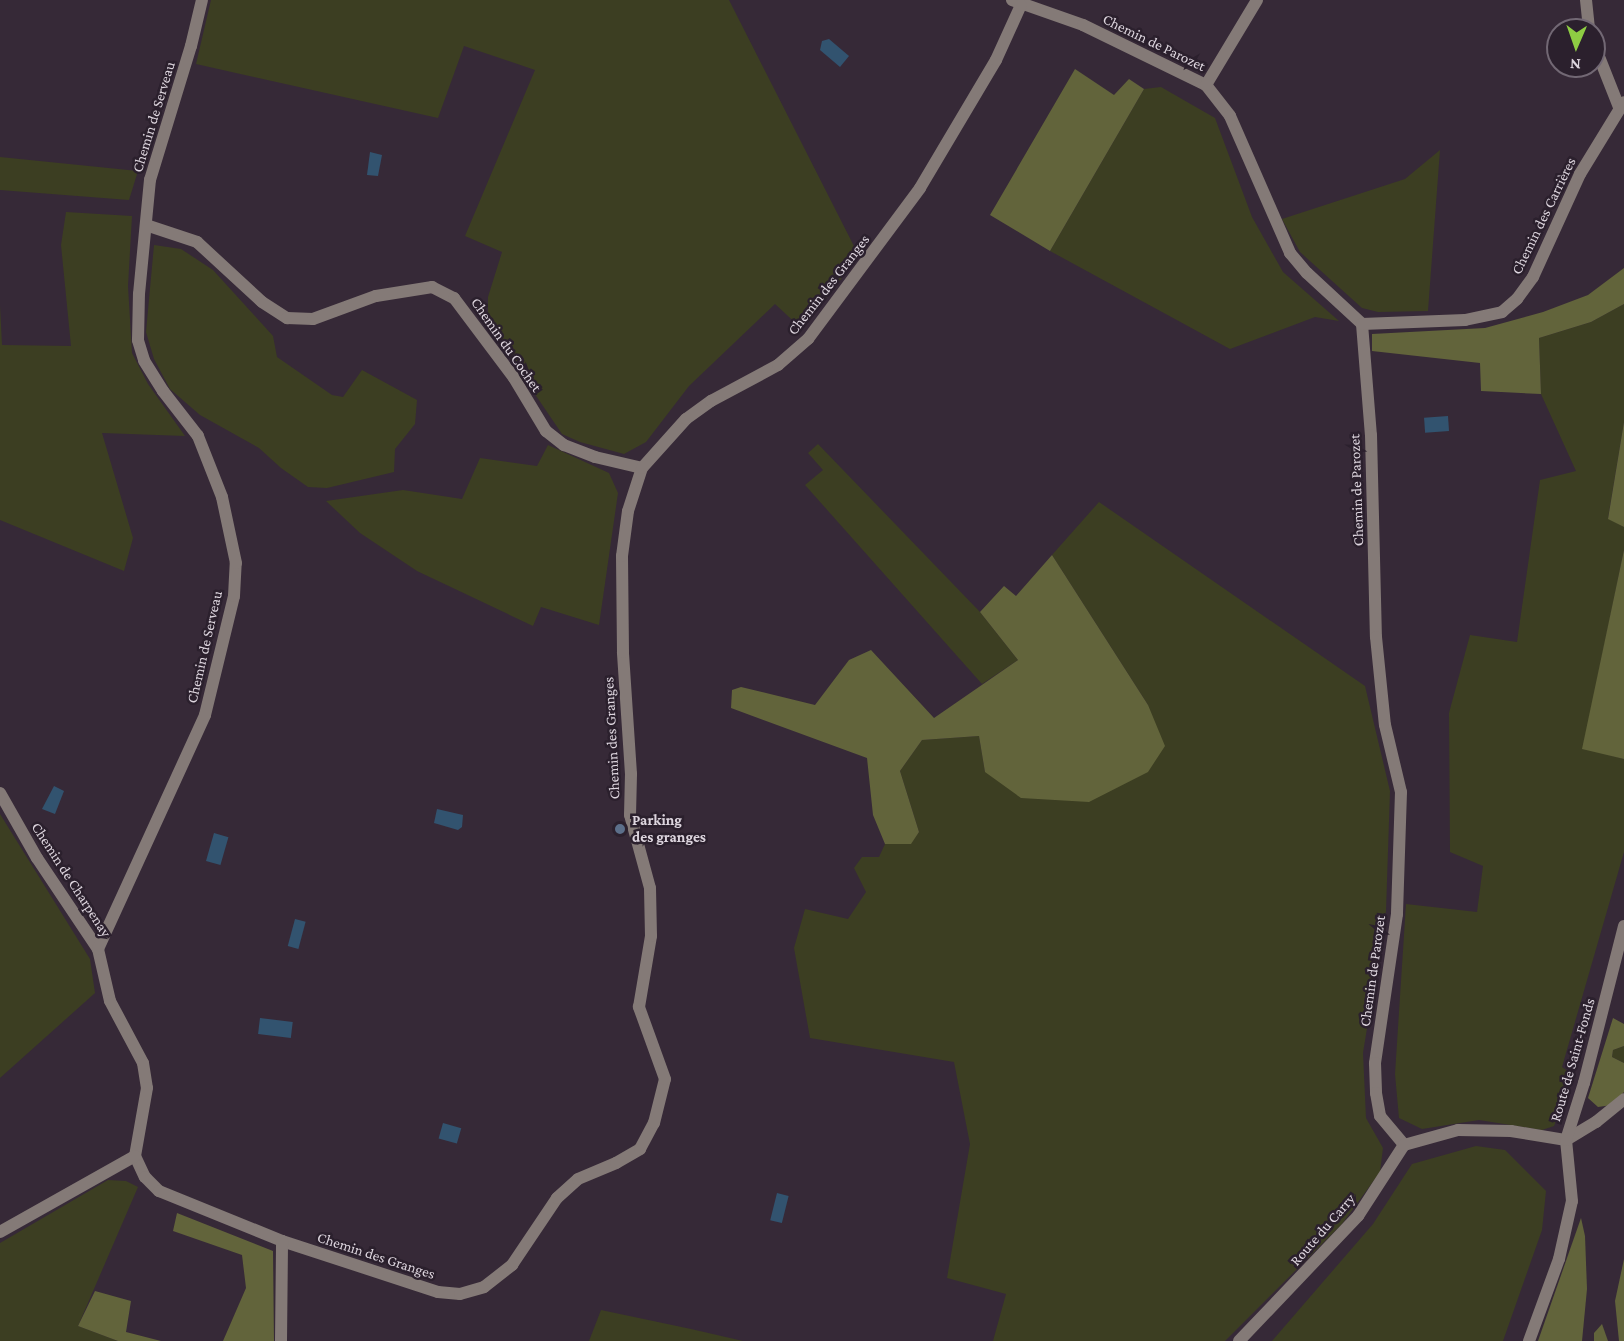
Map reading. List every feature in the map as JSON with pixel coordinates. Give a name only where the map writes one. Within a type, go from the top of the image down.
[{"type":"street","name":"Chemin de Serveau","points":[[98,950],[205,715],[223,649],[235,585],[236,563],[222,497],[198,436],[163,391],[144,360],[138,340],[139,294],[150,180],[191,46],[202,0]]},
{"type":"street","points":[[1206,85],[1257,0]]},
{"type":"street","points":[[1587,0],[1588,18]]},
{"type":"street","name":"Chemin de Parozet","points":[[1017,3],[1083,25],[1206,85],[1230,116],[1290,253],[1307,273],[1362,324],[1371,435],[1376,637],[1385,725],[1401,792],[1396,914],[1375,1063],[1376,1093],[1380,1116],[1404,1145]]},
{"type":"street","name":"Chemin des Granges","points":[[135,1156],[145,1177],[159,1191],[282,1241],[438,1292],[460,1294],[484,1287],[512,1265],[557,1198],[578,1179],[616,1163],[640,1149],[654,1123],[665,1079],[639,1007],[651,936],[650,888],[630,815],[631,774],[623,652],[622,556],[628,511],[642,468],[686,420],[711,401],[778,365],[808,339],[920,188],[996,60],[1017,3]]},
{"type":"street","points":[[1606,71],[1621,105]]},
{"type":"street","name":"Chemin des Carrières","points":[[1362,324],[1465,320],[1502,312],[1518,299],[1533,277],[1580,174],[1621,105]]},
{"type":"street","name":"Chemin du Cochet","points":[[146,225],[197,242],[262,302],[287,318],[312,319],[376,296],[432,287],[454,298],[514,378],[546,431],[564,445],[595,457],[642,468]]},
{"type":"street","name":"Chemin de Charpenay","points":[[0,793],[37,858],[98,950],[110,1001],[143,1063],[147,1088],[135,1156]]},
{"type":"street","name":"Route de Saint-Fonds","points":[[1529,1341],[1559,1259],[1572,1201],[1566,1140],[1584,1083],[1624,926]]},
{"type":"street","points":[[1404,1145],[1458,1130],[1511,1131],[1566,1140],[1596,1122],[1624,1100]]},
{"type":"street","name":"Route du Carry","points":[[1239,1341],[1358,1216],[1404,1145]]},
{"type":"street","points":[[0,1232],[135,1156]]},
{"type":"street","points":[[281,1341],[282,1241]]},
{"type":"green space","points":[[211,0],[729,0],[859,256],[802,329],[775,304],[689,386],[646,442],[624,454],[580,442],[562,434],[488,325],[488,297],[502,252],[465,236],[535,70],[464,46],[438,118],[196,64]]},
{"type":"green space","points":[[1075,69],[1114,95],[1129,79],[1144,89],[1050,251],[990,215]]},
{"type":"green space","points":[[1161,87],[1215,118],[1252,217],[1283,272],[1339,321],[1315,317],[1230,349],[1050,251],[1144,89]]},
{"type":"green space","points":[[1440,150],[1428,311],[1378,312],[1362,308],[1300,252],[1282,219],[1405,179]]},
{"type":"green space","points":[[0,157],[138,171],[129,200],[0,190]]},
{"type":"green space","points":[[66,212],[132,216],[128,286],[132,353],[148,384],[185,436],[102,433],[133,538],[124,571],[0,520],[0,305],[2,345],[71,346],[61,245]]},
{"type":"green space","points":[[154,245],[181,249],[213,270],[273,336],[277,357],[332,395],[343,397],[362,370],[417,400],[415,424],[395,449],[394,472],[327,488],[308,487],[281,468],[259,448],[200,415],[170,389],[154,359],[146,332]]},
{"type":"green space","points":[[1624,268],[1624,304],[1591,322],[1539,338],[1541,394],[1481,391],[1480,363],[1372,351],[1372,334],[1485,328],[1543,312],[1588,295]]},
{"type":"green space","points":[[1624,304],[1624,422],[1608,518],[1624,527],[1624,550],[1583,748],[1624,759],[1624,852],[1562,1067],[1574,1076],[1554,1126],[1542,1130],[1479,1120],[1422,1129],[1399,1118],[1395,1074],[1406,904],[1477,912],[1483,866],[1450,852],[1449,713],[1470,635],[1517,642],[1540,480],[1576,471],[1541,394],[1539,338],[1591,322]]},
{"type":"green space","points":[[1624,422],[1624,527],[1608,519]]},
{"type":"green space","points":[[818,444],[980,612],[1018,660],[982,684],[805,485],[823,470],[808,453]]},
{"type":"green space","points":[[548,445],[609,473],[618,493],[599,625],[541,607],[533,626],[417,571],[360,533],[326,501],[403,490],[462,499],[480,458],[537,466]]},
{"type":"green space","points":[[1099,502],[1365,686],[1390,791],[1386,911],[1363,1053],[1366,1118],[1383,1148],[1380,1172],[1342,1224],[1225,1341],[993,1341],[1006,1294],[947,1278],[970,1144],[954,1062],[810,1038],[794,948],[805,909],[848,919],[866,892],[854,868],[862,857],[879,857],[885,844],[910,844],[919,832],[900,771],[922,740],[979,736],[985,772],[1148,705],[1052,555]]},
{"type":"green space","points":[[1624,550],[1624,759],[1582,749]]},
{"type":"green space","points":[[1052,555],[1148,705],[1165,746],[1148,772],[1089,802],[1021,798],[985,772],[979,736],[922,740],[900,771],[919,832],[911,844],[885,844],[873,815],[867,758],[731,708],[732,690],[741,687],[815,705],[849,660],[871,650],[934,718],[1018,660],[980,612],[1004,586],[1016,596]]},
{"type":"green space","points":[[0,814],[90,959],[95,993],[0,1078]]},
{"type":"green space","points":[[1613,1018],[1624,1024],[1624,1046],[1613,1050],[1612,1057],[1624,1063],[1624,1092],[1612,1105],[1598,1107],[1588,1098]]},
{"type":"green space","points":[[1624,1046],[1624,1063],[1612,1057],[1613,1050]]},
{"type":"green space","points":[[1476,1146],[1505,1150],[1546,1191],[1542,1230],[1503,1341],[1272,1341],[1373,1224],[1412,1164]]},
{"type":"green space","points":[[108,1180],[126,1181],[138,1187],[78,1326],[118,1341],[0,1341],[0,1243]]},
{"type":"green space","points":[[177,1213],[273,1251],[274,1341],[223,1341],[246,1288],[242,1255],[173,1231]]},
{"type":"green space","points":[[1581,1218],[1585,1236],[1587,1289],[1582,1341],[1538,1341]]},
{"type":"green space","points":[[1624,1259],[1624,1341],[1619,1341],[1615,1301]]},
{"type":"green space","points":[[95,1291],[131,1301],[126,1332],[161,1341],[118,1341],[78,1326]]},
{"type":"green space","points":[[601,1310],[691,1329],[743,1341],[589,1341]]},
{"type":"green space","points":[[1602,1324],[1608,1341],[1594,1341],[1594,1333]]},
{"type":"water","points":[[829,39],[849,56],[840,67],[820,50],[822,41]]},
{"type":"water","points":[[370,152],[382,155],[378,176],[367,175]]},
{"type":"water","points":[[1448,416],[1449,431],[1425,433],[1424,418]]},
{"type":"water","points":[[54,786],[64,791],[55,814],[42,809]]},
{"type":"water","points":[[437,809],[463,815],[462,827],[458,830],[434,823]]},
{"type":"water","points":[[214,833],[228,837],[220,865],[206,861]]},
{"type":"water","points":[[295,919],[306,922],[298,949],[288,946]]},
{"type":"water","points":[[260,1018],[293,1022],[291,1038],[258,1034]]},
{"type":"water","points":[[443,1123],[461,1128],[457,1144],[439,1138]]},
{"type":"water","points":[[777,1193],[789,1196],[782,1223],[770,1220]]},
{"type":"place","name":"Parking des granges","points":[[620,829]]}]
